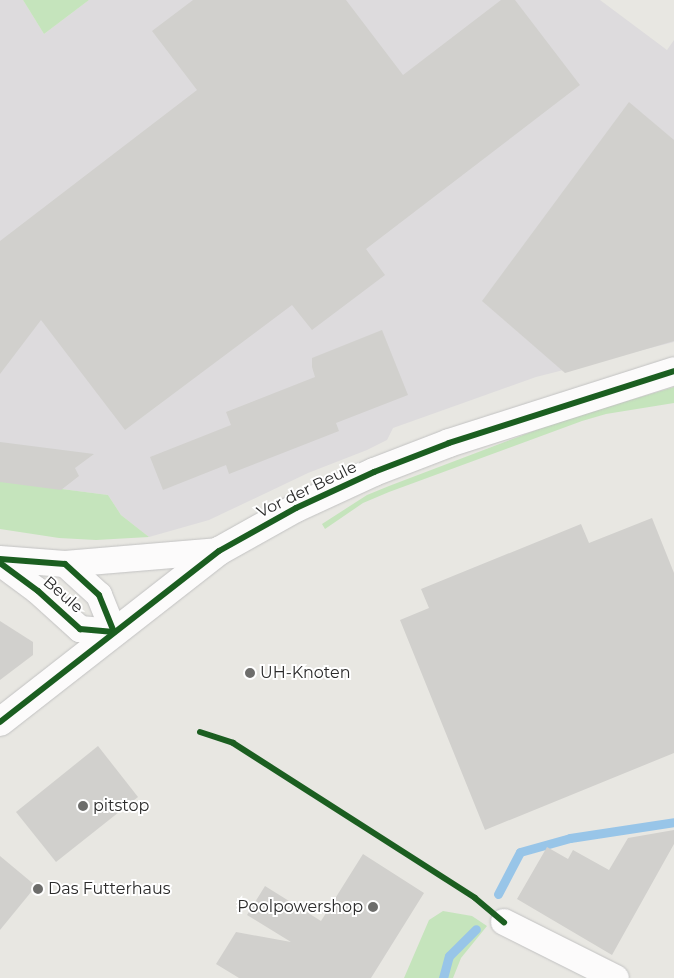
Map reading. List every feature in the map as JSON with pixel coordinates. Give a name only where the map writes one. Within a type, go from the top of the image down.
[{"type":"main road","name":"Vor der Beule","points":[[0,722],[219,551],[296,508],[374,472],[449,443],[674,372]]},
{"type":"street","name":"Beule","points":[[0,561],[64,564],[219,551]]},
{"type":"street","name":"Beule","points":[[0,561],[38,591],[80,629],[114,632],[99,595],[64,564]]},
{"type":"street","points":[[504,922],[616,978]]},
{"type":"shaded area","points":[[0,0],[23,0],[44,34],[89,0],[600,0],[667,50],[674,40],[674,342],[536,377],[393,428],[387,440],[367,450],[308,473],[209,520],[149,537],[121,515],[108,495],[0,481]]},
{"type":"green space","points":[[23,0],[89,0],[44,34]]},
{"type":"green space","points":[[674,387],[674,403],[606,414],[582,421],[389,492],[363,503],[325,529],[322,524],[367,495],[389,486],[560,421]]},
{"type":"green space","points":[[0,481],[108,495],[121,515],[149,537],[96,540],[59,538],[0,529]]},
{"type":"green space","points":[[443,911],[472,916],[487,926],[461,958],[453,978],[404,978],[429,920]]},
{"type":"building","points":[[193,0],[346,0],[403,75],[501,0],[515,0],[580,85],[366,249],[385,275],[312,330],[292,305],[125,430],[41,320],[0,374],[0,241],[197,90],[152,31]]},
{"type":"building","points":[[629,102],[674,140],[674,341],[565,373],[482,301]]},
{"type":"building","points":[[382,330],[408,395],[336,423],[339,431],[229,474],[226,465],[163,490],[150,457],[231,425],[226,412],[315,377],[312,358]]},
{"type":"building","points":[[0,442],[94,454],[75,468],[79,476],[61,490],[0,482]]},
{"type":"building","points":[[652,518],[674,573],[674,753],[485,830],[400,620],[429,608],[421,589],[581,524],[589,543]]},
{"type":"building","points":[[0,621],[33,642],[33,655],[0,680]]},
{"type":"building","points":[[98,746],[138,797],[56,862],[16,812]]},
{"type":"building","points":[[674,830],[674,844],[612,955],[517,899],[547,847],[568,859],[573,850],[609,870],[628,838]]},
{"type":"building","name":"Poolpowershop","points":[[363,854],[424,893],[371,978],[239,978],[216,964],[236,932],[291,942],[247,915],[265,886],[321,921]]},
{"type":"building","points":[[0,856],[36,886],[0,930]]},
{"type":"waterway","points":[[498,894],[520,852],[570,838],[674,822]]},
{"type":"waterway","points":[[443,978],[449,956],[476,929]]},
{"type":"cycle path","points":[[0,722],[219,551],[296,508],[374,472],[449,443],[674,371]]},
{"type":"cycle path","points":[[0,559],[65,564],[99,595],[114,632]]},
{"type":"cycle path","points":[[0,563],[38,591],[80,629],[114,632]]},
{"type":"cycle path","points":[[200,732],[233,743],[475,898],[504,922]]},
{"type":"place","name":"UH-Knoten","points":[[250,673]]},
{"type":"place","name":"pitstop","points":[[83,806]]},
{"type":"place","name":"Das Futterhaus","points":[[38,889]]},
{"type":"place","name":"Poolpowershop","points":[[373,907]]}]
